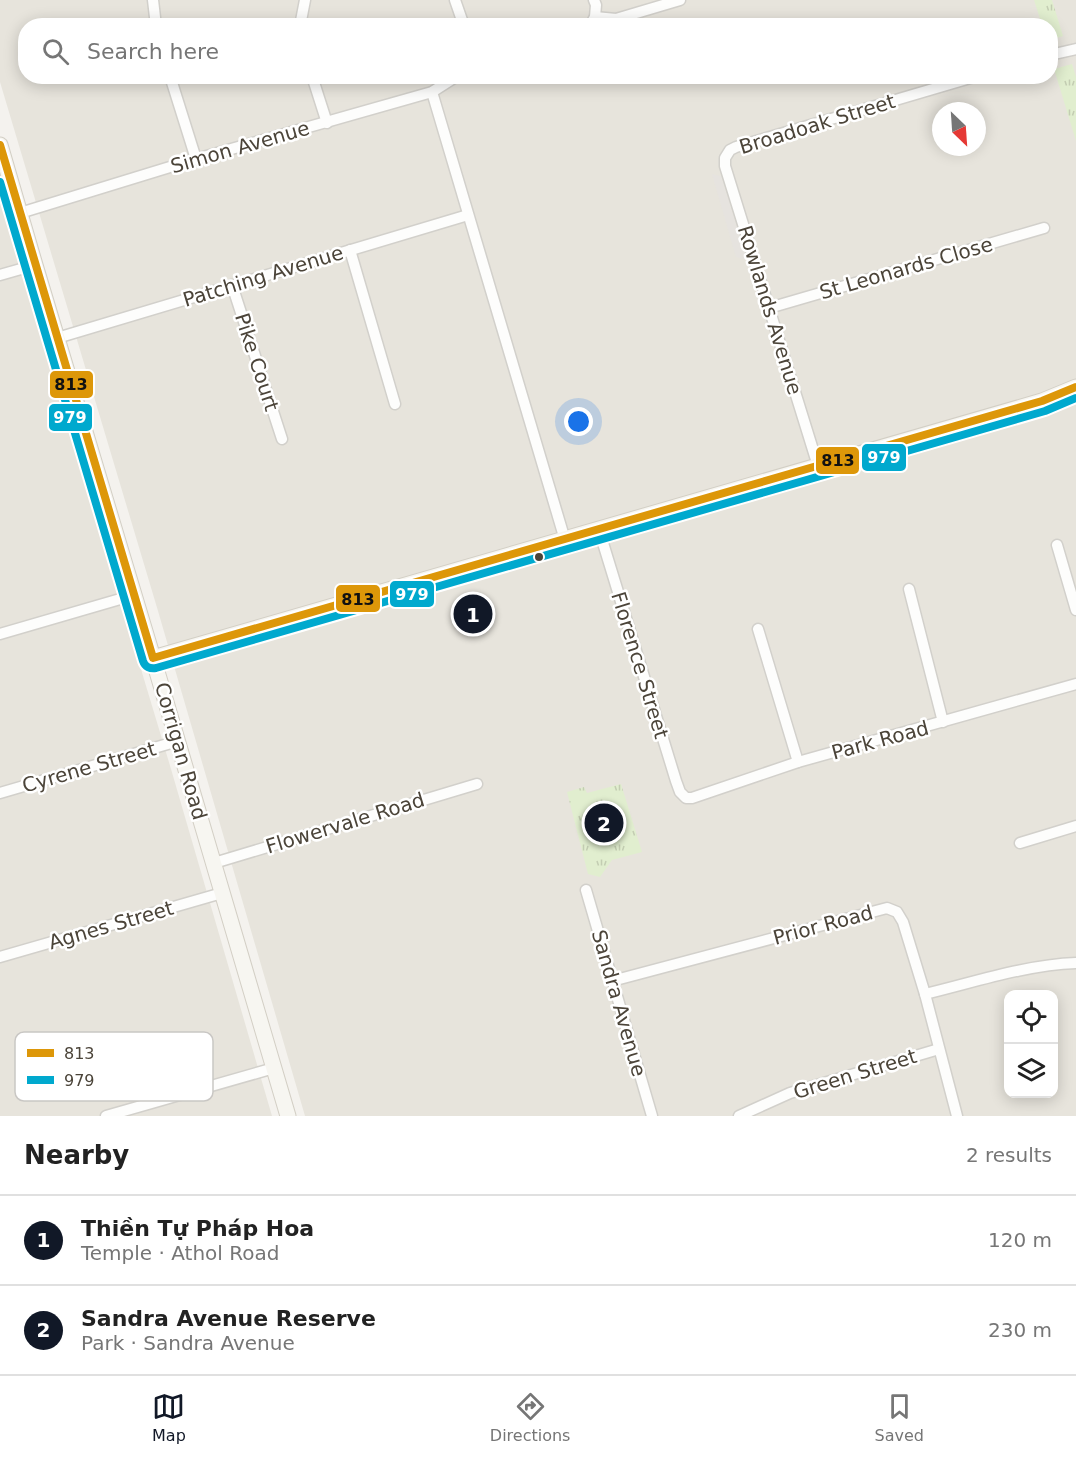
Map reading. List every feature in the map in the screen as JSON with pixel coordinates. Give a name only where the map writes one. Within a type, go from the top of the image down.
[{"type":"main road","name":"Corrigan Road","points":[[0,145],[288,1116]]},
{"type":"main road","points":[[153,658],[1042,401],[1076,387]]},
{"type":"main road","points":[[1042,401],[1076,396]]},
{"type":"street","points":[[153,0],[155,18]]},
{"type":"street","points":[[302,18],[305,0]]},
{"type":"street","points":[[455,0],[461,18]]},
{"type":"street","points":[[593,18],[596,6],[594,0]]},
{"type":"street","points":[[619,18],[680,0]]},
{"type":"street","points":[[1058,53],[1076,49]]},
{"type":"street","points":[[173,84],[196,159]]},
{"type":"street","points":[[315,84],[327,123]]},
{"type":"street","name":"Simon Avenue","points":[[20,213],[196,159],[432,92],[444,84]]},
{"type":"street","name":"Broadoak Street","points":[[726,154],[736,147],[950,84]]},
{"type":"street","points":[[432,92],[565,540]]},
{"type":"street","name":"Rowlands Avenue","points":[[726,154],[725,166],[818,466]]},
{"type":"street","name":"Patching Avenue","points":[[57,338],[468,215]]},
{"type":"street","name":"St Leonards Close","points":[[769,308],[1044,228]]},
{"type":"street","points":[[350,250],[395,404]]},
{"type":"street","points":[[0,275],[35,265]]},
{"type":"street","name":"Pike Court","points":[[232,285],[282,439]]},
{"type":"street","name":"Florence Street","points":[[599,530],[676,781],[680,792],[686,798]]},
{"type":"street","points":[[1057,545],[1076,610]]},
{"type":"street","points":[[909,589],[943,722]]},
{"type":"street","points":[[0,634],[134,595]]},
{"type":"street","points":[[758,629],[798,762]]},
{"type":"street","name":"Park Road","points":[[686,798],[692,798],[798,762],[1076,684]]},
{"type":"street","name":"Cyrene Street","points":[[0,793],[178,741]]},
{"type":"street","name":"Flowervale Road","points":[[214,863],[477,784]]},
{"type":"street","points":[[1020,843],[1076,825]]},
{"type":"street","name":"Sandra Avenue","points":[[586,890],[652,1116]]},
{"type":"street","name":"Agnes Street","points":[[0,957],[222,893]]},
{"type":"street","name":"Prior Road","points":[[612,981],[887,908],[897,912],[903,922],[925,994],[957,1116]]},
{"type":"street","points":[[925,994],[1030,968],[1053,964],[1076,965]]},
{"type":"street","name":"Green Street","points":[[739,1116],[790,1093],[939,1049]]},
{"type":"street","points":[[213,1085],[274,1068]]},
{"type":"street","points":[[106,1116],[158,1101]]},
{"type":"shaded area","points":[[0,0],[1076,0],[1076,1116],[305,1116],[158,611],[0,82]]},
{"type":"shaded area","points":[[712,174],[721,176],[747,260],[736,257]]},
{"type":"shaded area","points":[[0,200],[171,769],[272,1116],[0,1116]]},
{"type":"green space","points":[[1034,0],[1052,0],[1058,18],[1040,18]]},
{"type":"green space","points":[[1058,20],[1063,36],[1058,38]]},
{"type":"green space","points":[[1072,64],[1076,77],[1076,141],[1058,82],[1058,68]]},
{"type":"green space","points":[[621,784],[642,852],[612,860],[600,877],[588,874],[567,792],[584,787],[587,793]]},
{"type":"transit line","name":"813","points":[[0,145],[153,658],[1042,401],[1076,387]]},
{"type":"transit line","name":"979","points":[[0,182],[143,661],[150,668],[1045,411],[1076,398]]},
{"type":"place","name":"Thiền Tự Pháp Hoa","points":[[473,614]]},
{"type":"place","name":"Sandra Avenue Reserve","points":[[604,823]]}]
